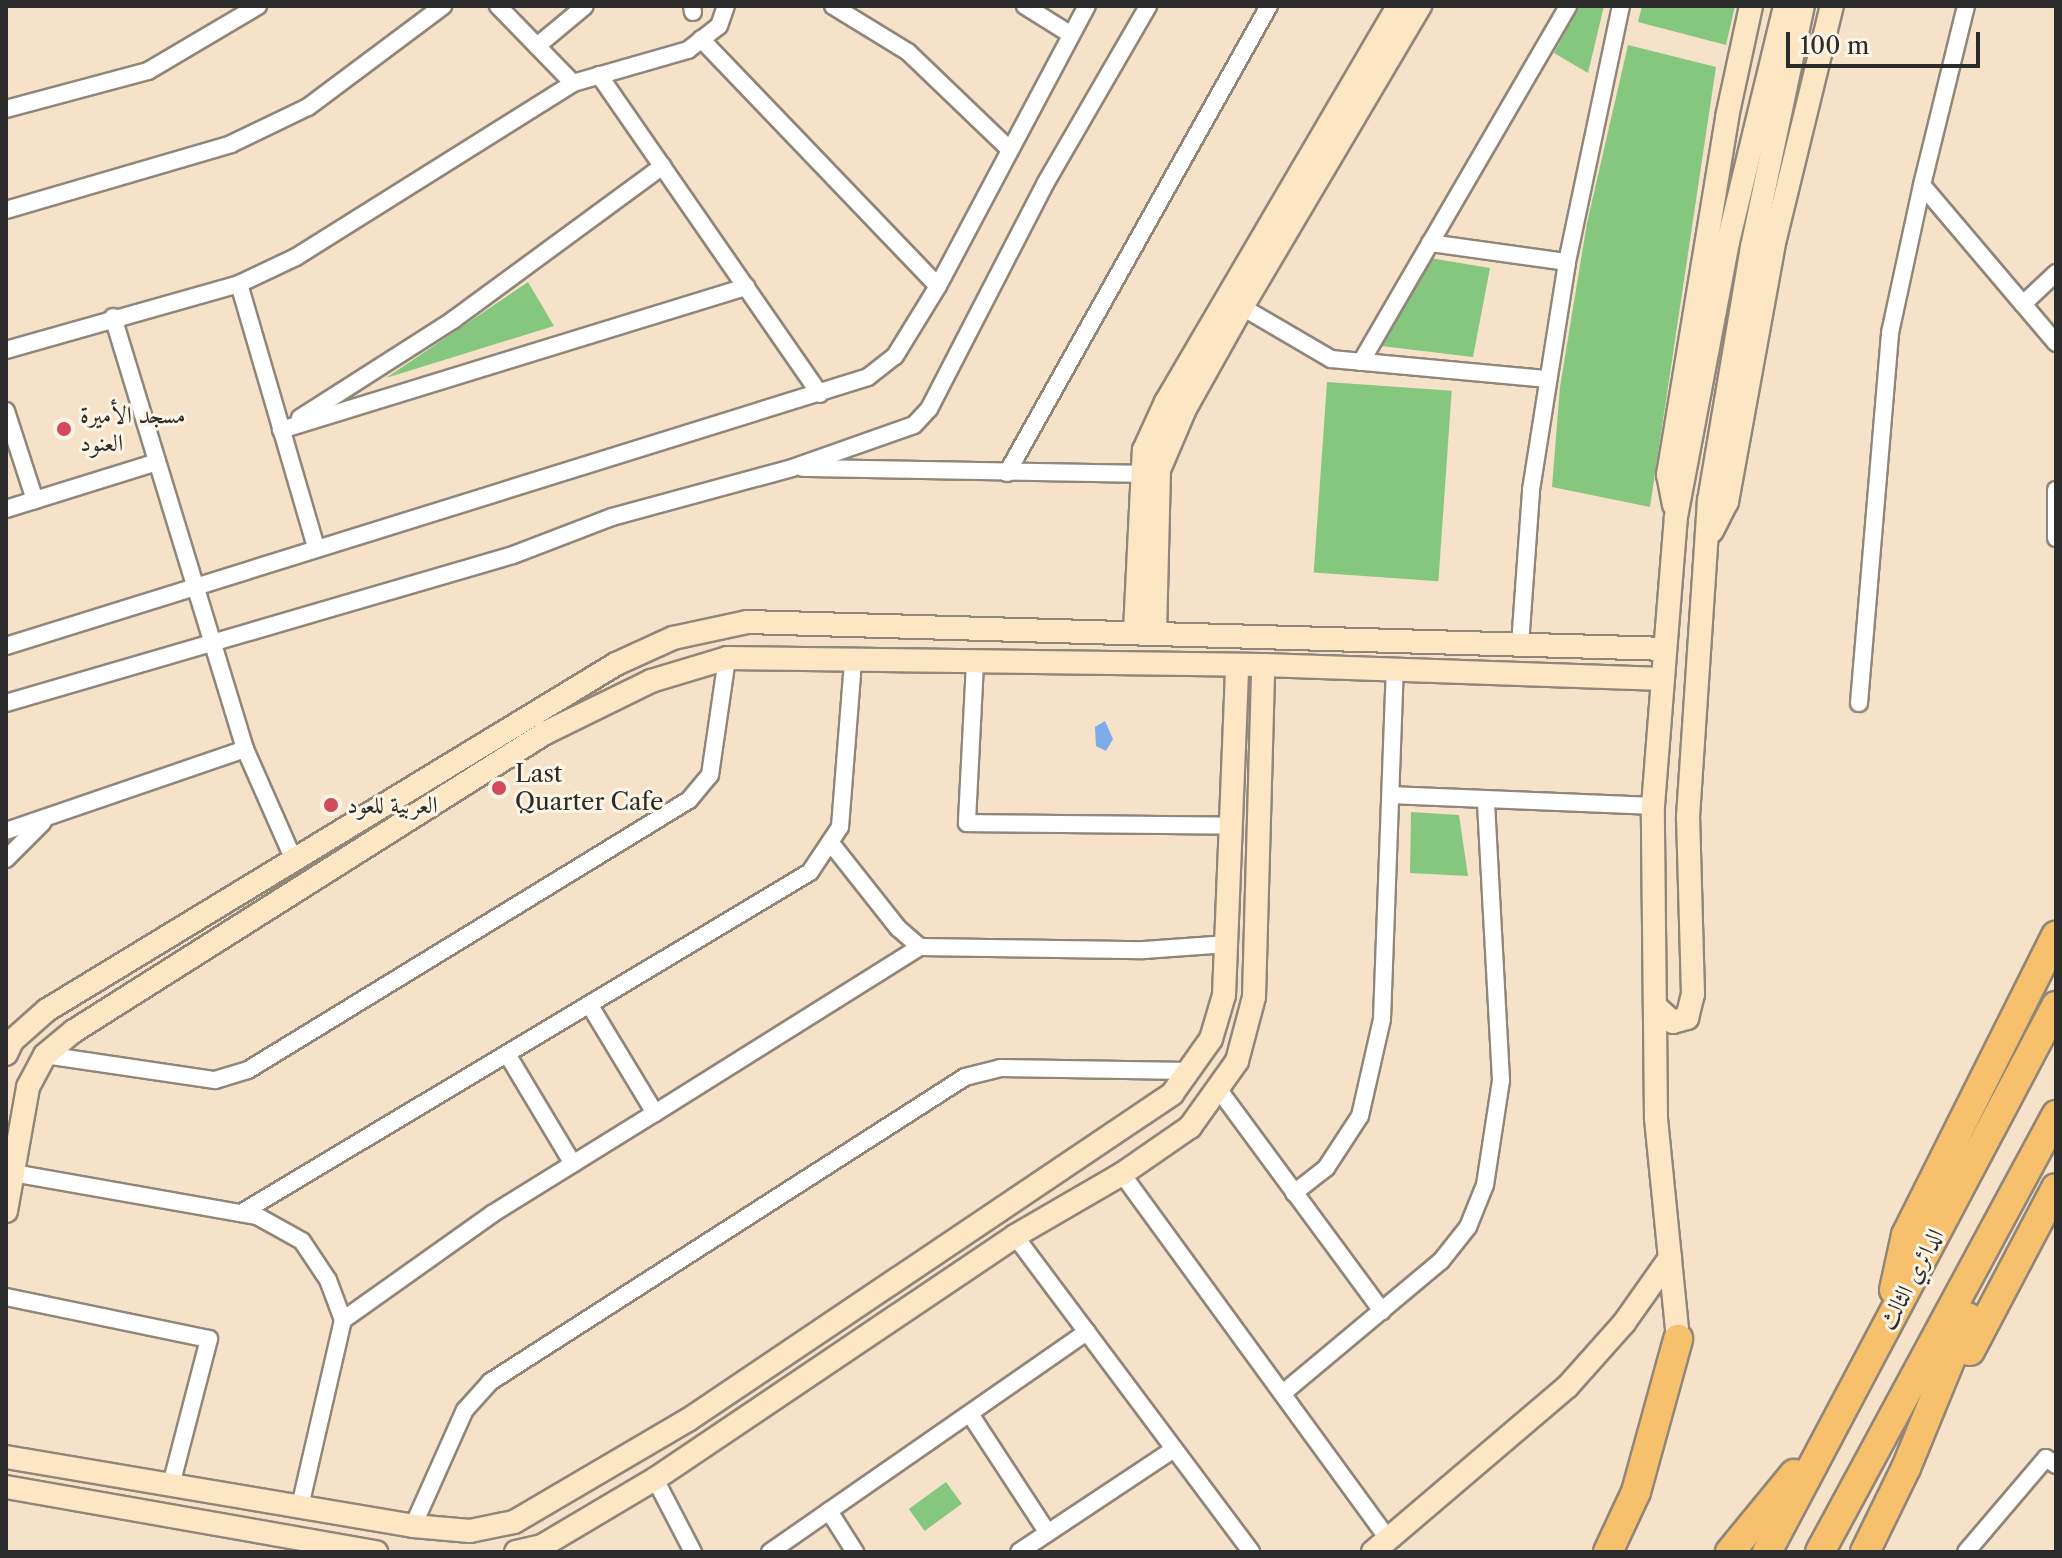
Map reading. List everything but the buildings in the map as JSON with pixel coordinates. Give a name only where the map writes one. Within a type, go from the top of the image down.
[{"type":"highway","points":[[1885,1328],[1906,1235],[2056,936]]},
{"type":"highway","name":"الدائري الثالث","points":[[1767,1552],[2056,1006]]},
{"type":"highway","points":[[1820,1552],[2056,1115]]},
{"type":"highway","points":[[1912,1453],[2056,1188]]},
{"type":"highway","points":[[1865,1552],[1912,1453],[1968,1317],[1985,1251]]},
{"type":"highway","points":[[1608,1552],[1636,1492],[1678,1339]]},
{"type":"highway","points":[[1730,1552],[1835,1424]]},
{"type":"street","points":[[6,109],[148,71],[258,6]]},
{"type":"street","points":[[6,210],[231,144],[308,107],[443,6]]},
{"type":"street","points":[[498,6],[573,83]]},
{"type":"street","points":[[537,46],[585,6]]},
{"type":"street","points":[[6,350],[113,317],[239,284],[296,257],[573,83],[688,50],[719,26],[726,6]]},
{"type":"street","points":[[834,6],[908,52],[1008,148]]},
{"type":"street","points":[[1025,6],[1070,34]]},
{"type":"street","points":[[6,646],[868,377],[895,356],[938,286],[1008,148],[1087,6]]},
{"type":"street","points":[[6,703],[211,640],[513,555],[612,517],[792,468],[914,425],[929,409],[1045,184],[1148,6]]},
{"type":"street","points":[[1007,473],[1269,6]]},
{"type":"street","points":[[1145,633],[1144,450],[1166,402],[1398,6]]},
{"type":"street","points":[[1145,633],[1159,470],[1185,409],[1420,6]]},
{"type":"street","points":[[1361,362],[1568,6]]},
{"type":"street","points":[[1520,645],[1531,490],[1548,379],[1567,262],[1621,6]]},
{"type":"street","points":[[1676,517],[1668,475],[1727,117],[1751,6]]},
{"type":"street","points":[[1678,1339],[1656,1117],[1653,806],[1665,649],[1676,517],[1728,242],[1785,6]]},
{"type":"street","points":[[1655,1006],[1673,1022],[1687,1018],[1693,994],[1688,817],[1706,543],[1752,247],[1803,6]]},
{"type":"street","points":[[1706,543],[1727,502],[1775,239],[1832,6]]},
{"type":"street","points":[[1859,703],[1890,333],[1966,6]]},
{"type":"street","points":[[701,39],[938,286]]},
{"type":"street","points":[[599,75],[820,394]]},
{"type":"street","points":[[281,430],[453,320],[663,166]]},
{"type":"street","points":[[1922,185],[2056,343]]},
{"type":"street","points":[[1430,243],[1567,262]]},
{"type":"street","points":[[2023,304],[2056,273]]},
{"type":"street","points":[[239,284],[316,548]]},
{"type":"street","points":[[281,430],[747,287]]},
{"type":"street","points":[[1242,307],[1331,359],[1548,379]]},
{"type":"street","points":[[113,317],[245,749],[294,860]]},
{"type":"street","points":[[6,411],[35,500]]},
{"type":"street","points":[[6,509],[157,462]]},
{"type":"street","points":[[792,468],[1142,474]]},
{"type":"street","points":[[2056,490],[2056,538]]},
{"type":"street","points":[[6,1054],[12,1041],[47,1010],[616,664],[673,638],[747,622],[1665,649]]},
{"type":"street","points":[[6,1211],[28,1087],[45,1055],[74,1031],[545,733],[651,681],[727,658],[1263,665],[1663,679]]},
{"type":"street","points":[[45,1055],[215,1080],[248,1070],[689,800],[710,775],[727,658]]},
{"type":"street","points":[[241,1213],[810,872],[840,827],[853,660]]},
{"type":"street","points":[[975,663],[967,823],[1232,826]]},
{"type":"street","points":[[6,1457],[413,1526],[470,1531],[514,1522],[688,1420],[1172,1094],[1211,1039],[1224,995],[1237,665]]},
{"type":"street","points":[[516,1552],[544,1549],[655,1479],[1015,1236],[1122,1174],[1190,1127],[1237,1061],[1254,997],[1263,665]]},
{"type":"street","points":[[1294,1193],[1326,1168],[1360,1116],[1382,1019],[1395,670]]},
{"type":"street","points":[[6,831],[44,821],[245,749]]},
{"type":"street","points":[[1391,795],[1486,802],[1653,806]]},
{"type":"street","points":[[1283,1393],[1441,1261],[1468,1227],[1495,1137],[1501,1080],[1486,802]]},
{"type":"street","points":[[6,859],[44,821]]},
{"type":"street","points":[[830,842],[898,928],[920,947]]},
{"type":"street","points":[[343,1320],[492,1214],[920,947],[1144,950],[1228,944]]},
{"type":"street","points":[[589,1004],[655,1113]]},
{"type":"street","points":[[507,1054],[573,1164]]},
{"type":"street","points":[[413,1526],[465,1410],[490,1382],[965,1077],[1000,1068],[1188,1071]]},
{"type":"street","points":[[1219,1090],[1382,1311]]},
{"type":"street","points":[[13,1173],[257,1216],[302,1241],[328,1280],[343,1320],[300,1506]]},
{"type":"street","points":[[1122,1174],[1283,1393],[1382,1547],[1567,1387],[1624,1323],[1670,1258]]},
{"type":"street","points":[[1015,1236],[1251,1552]]},
{"type":"street","points":[[6,1297],[209,1339],[171,1485]]},
{"type":"street","points":[[770,1552],[1087,1332]]},
{"type":"street","points":[[970,1414],[1048,1533]]},
{"type":"street","points":[[1019,1552],[1174,1449]]},
{"type":"street","points":[[1966,1552],[2046,1458],[2056,1465]]},
{"type":"street","points":[[655,1479],[693,1552]]},
{"type":"street","points":[[6,1487],[367,1551]]},
{"type":"street","points":[[829,1511],[855,1552]]},
{"type":"green space","points":[[1579,6],[1604,6],[1588,73],[1554,53]]},
{"type":"green space","points":[[1642,6],[1735,6],[1726,45],[1638,22]]},
{"type":"green space","points":[[1628,45],[1716,67],[1650,507],[1552,487],[1560,387],[1587,223]]},
{"type":"green space","points":[[1430,258],[1490,268],[1473,357],[1381,346]]},
{"type":"green space","points":[[528,282],[554,326],[386,378]]},
{"type":"green space","points":[[1327,382],[1452,391],[1438,581],[1314,573]]},
{"type":"green space","points":[[1411,812],[1459,815],[1468,876],[1410,873]]},
{"type":"green space","points":[[946,1482],[962,1504],[925,1531],[909,1509]]},
{"type":"water","points":[[1105,721],[1113,739],[1106,751],[1096,746],[1095,727]]},
{"type":"place","name":"مسجد الأميرة العنود","points":[[64,429]]},
{"type":"place","name":"Last Quarter Cafe","points":[[499,788]]},
{"type":"place","name":"العربية للعود","points":[[331,805]]}]
